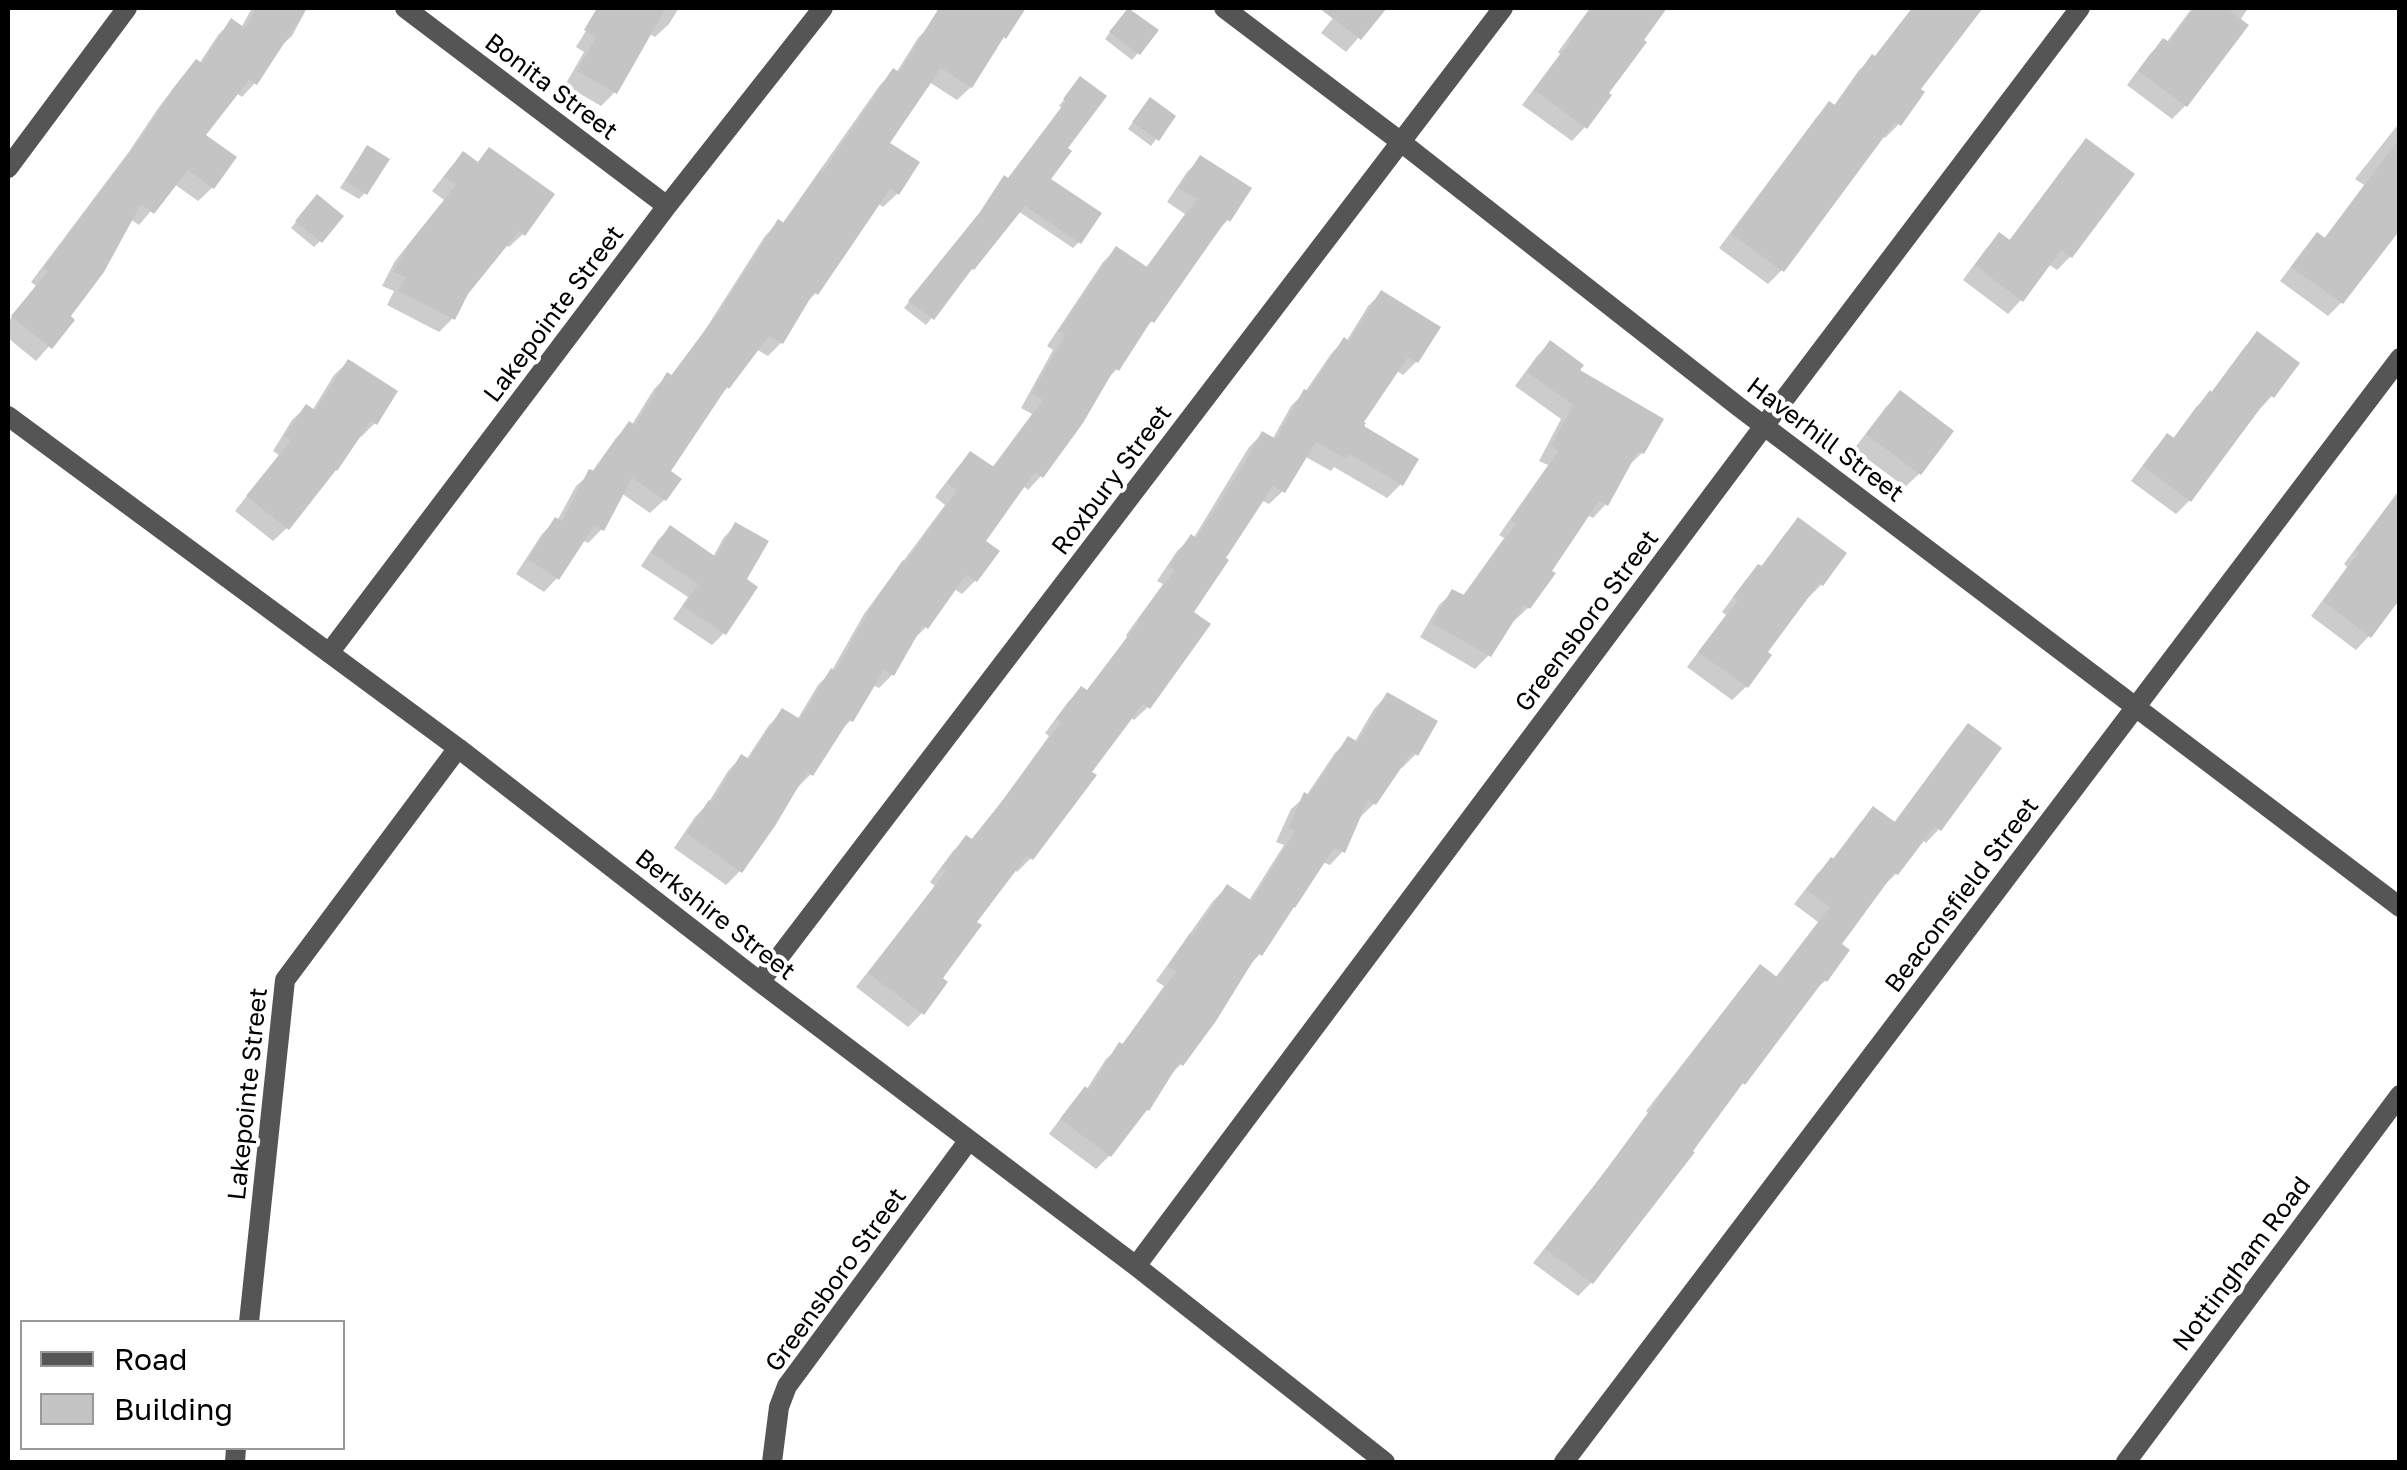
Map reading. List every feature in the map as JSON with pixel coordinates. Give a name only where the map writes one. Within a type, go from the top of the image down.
[{"type":"street","points":[[8,168],[128,8]]},
{"type":"street","name":"Bonita Street","points":[[404,8],[667,206]]},
{"type":"street","name":"Lakepointe Street","points":[[329,653],[667,206],[824,8]]},
{"type":"street","name":"Haverhill Street","points":[[1224,8],[1764,426],[2400,907]]},
{"type":"street","name":"Roxbury Street","points":[[760,982],[1503,8]]},
{"type":"street","name":"Greensboro Street","points":[[1136,1266],[2080,8]]},
{"type":"street","name":"Beaconsfield Street","points":[[1564,1462],[2400,358]]},
{"type":"street","name":"Berkshire Street","points":[[8,416],[458,748],[1136,1266],[1385,1462]]},
{"type":"street","name":"Lakepointe Street","points":[[249,1320],[285,980],[458,748]]},
{"type":"street","name":"Nottingham Road","points":[[2126,1462],[2400,1096]]},
{"type":"street","name":"Greensboro Street","points":[[772,1462],[778,1407],[787,1386],[969,1140]]},
{"type":"building","points":[[256,8],[307,8],[257,85],[249,80],[206,135],[237,157],[214,189],[188,170],[154,214],[141,204],[104,272],[71,316],[75,320],[52,349],[11,316],[48,271],[43,268],[196,59],[202,63],[231,18],[245,28]]},
{"type":"building","points":[[597,8],[666,8],[617,94],[577,71],[596,37],[584,30]]},
{"type":"building","points":[[939,8],[1026,8],[972,88],[941,68],[890,143],[920,162],[899,195],[890,189],[818,295],[814,292],[783,344],[769,336],[727,387],[671,471],[682,479],[666,501],[632,478],[604,531],[594,526],[559,580],[528,559],[555,517],[562,521],[589,469],[594,471],[629,421],[635,425],[667,372],[672,375],[718,313],[778,219],[784,223],[823,172],[893,68],[899,72]]},
{"type":"building","points":[[1128,8],[1159,30],[1140,55],[1109,32]]},
{"type":"building","points":[[1319,8],[1387,8],[1361,40]]},
{"type":"building","points":[[1591,8],[1667,8],[1587,129],[1534,90]]},
{"type":"building","points":[[1912,8],[1983,8],[1921,89],[1925,92],[1901,126],[1895,122],[1784,272],[1731,234],[1829,101],[1835,105]]},
{"type":"building","points":[[2194,8],[2226,8],[2249,25],[2187,107],[2138,71],[2163,38],[2169,42]]},
{"type":"building","points":[[1080,76],[1107,96],[1068,148],[1072,151],[1051,179],[1102,213],[1081,244],[1025,206],[934,320],[908,301],[980,212],[1004,175],[1008,178]]},
{"type":"building","points":[[1150,97],[1176,116],[1159,141],[1132,122]]},
{"type":"building","points":[[2086,138],[2135,174],[2072,258],[2061,250],[2023,302],[1975,265],[1999,232],[2010,240]]},
{"type":"building","points":[[2400,138],[2400,230],[2343,304],[2291,267],[2317,232],[2325,238]]},
{"type":"building","points":[[367,145],[390,159],[367,195],[345,181]]},
{"type":"building","points":[[489,147],[555,194],[525,236],[519,231],[468,294],[455,320],[398,291],[406,277],[393,272],[408,245],[456,185],[444,177],[463,151],[478,162]]},
{"type":"building","points":[[1200,155],[1252,188],[1154,323],[1151,321],[1119,371],[1115,368],[1083,423],[1043,478],[1035,472],[986,541],[1000,551],[977,582],[966,575],[928,629],[923,625],[894,676],[884,670],[853,722],[849,720],[813,776],[807,772],[742,873],[686,833],[709,800],[712,802],[741,754],[749,759],[782,708],[800,719],[831,668],[835,671],[877,597],[957,490],[947,483],[970,451],[994,467],[1043,400],[1032,393],[1065,335],[1059,331],[1116,246],[1147,267],[1197,199],[1179,188]]},
{"type":"building","points":[[317,194],[344,216],[322,243],[295,221]]},
{"type":"building","points":[[1381,290],[1441,327],[1418,363],[1408,357],[1364,422],[1364,426],[1419,459],[1403,486],[1349,454],[1346,459],[1316,442],[1285,493],[1273,486],[1194,612],[1211,624],[1150,709],[1143,704],[1092,772],[1097,775],[1033,860],[1027,856],[977,922],[982,925],[943,978],[948,982],[924,1015],[868,973],[946,871],[942,868],[966,835],[972,839],[1010,791],[1061,722],[1056,719],[1081,686],[1087,690],[1139,622],[1175,570],[1169,566],[1191,534],[1196,538],[1262,431],[1276,439],[1304,389],[1308,391],[1344,337],[1349,341]]},
{"type":"building","points":[[2257,331],[2300,363],[2274,398],[2270,395],[2191,502],[2143,466],[2167,433],[2174,438]]},
{"type":"building","points":[[1550,340],[1584,365],[1580,370],[1664,419],[1644,454],[1638,451],[1608,506],[1599,501],[1552,571],[1556,573],[1530,609],[1524,605],[1491,657],[1432,623],[1452,589],[1464,595],[1516,524],[1511,520],[1559,451],[1551,446],[1573,405],[1527,372]]},
{"type":"building","points":[[348,359],[398,391],[377,425],[371,421],[289,530],[246,496],[291,440],[284,436],[306,404],[315,410]]},
{"type":"building","points":[[1900,390],[1954,431],[1921,475],[1866,434]]},
{"type":"building","points":[[2400,490],[2400,599],[2371,638],[2323,601]]},
{"type":"building","points":[[1798,517],[1847,553],[1823,586],[1819,583],[1768,652],[1772,655],[1748,688],[1698,652],[1738,600],[1733,597]]},
{"type":"building","points":[[735,522],[769,541],[747,579],[758,587],[726,635],[683,606],[698,584],[651,553],[670,525],[716,557]]},
{"type":"building","points":[[1387,692],[1438,721],[1418,756],[1412,752],[1376,805],[1368,800],[1345,853],[1334,848],[1262,956],[1258,953],[1216,1021],[1183,1066],[1179,1063],[1149,1111],[1111,1157],[1060,1119],[1085,1086],[1089,1090],[1119,1042],[1123,1044],[1176,972],[1168,966],[1227,884],[1252,901],[1295,831],[1288,828],[1304,792],[1309,795],[1348,736],[1358,742]]},
{"type":"building","points":[[1968,723],[2002,748],[1941,831],[1935,826],[1898,875],[1894,873],[1842,944],[1850,950],[1827,982],[1824,980],[1743,1083],[1593,1284],[1545,1249],[1760,964],[1777,977],[1830,907],[1806,890],[1831,857],[1834,859],[1873,806],[1895,822]]}]
